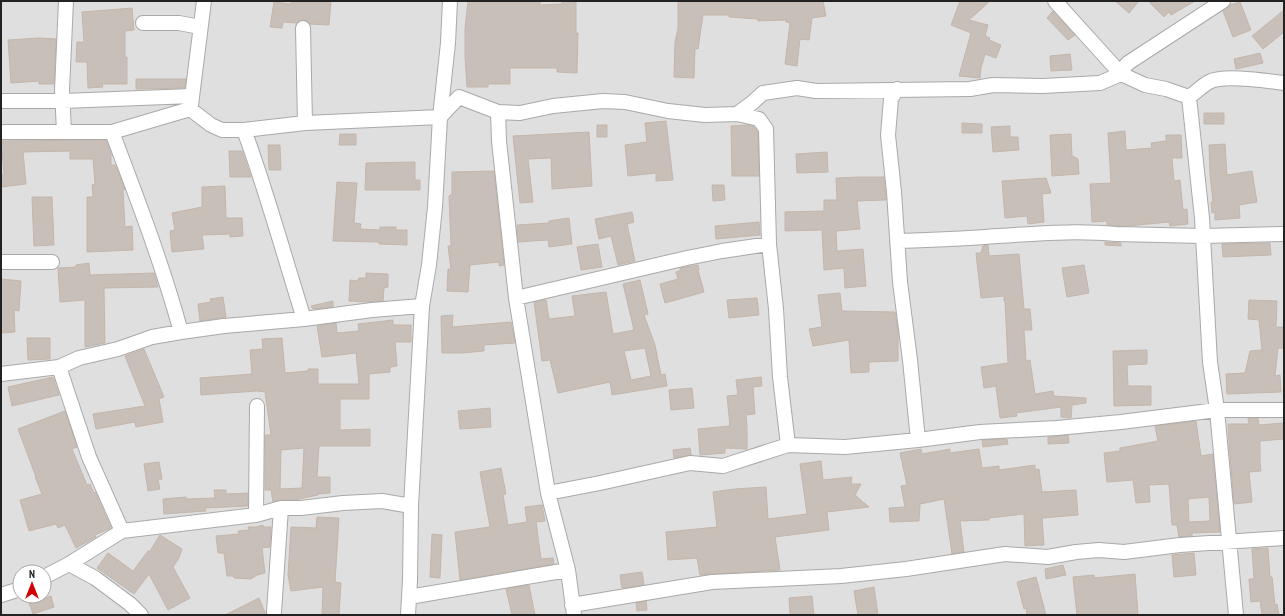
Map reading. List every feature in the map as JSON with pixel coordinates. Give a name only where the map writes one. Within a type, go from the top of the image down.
[{"type":"street","points":[[64,132],[62,90],[66,1]]},
{"type":"street","points":[[191,103],[204,1]]},
{"type":"street","points":[[408,615],[411,506],[422,306],[429,265],[435,207],[440,117],[448,43],[450,1]]},
{"type":"street","points":[[1055,1],[1120,74],[1145,85],[1166,89],[1189,97]]},
{"type":"street","points":[[737,114],[764,93],[797,88],[816,91],[970,88],[993,85],[1043,86],[1100,83],[1120,74],[1128,63],[1223,1]]},
{"type":"street","points":[[143,23],[179,23],[200,27]]},
{"type":"street","points":[[303,28],[305,123]]},
{"type":"street","points":[[1189,97],[1210,81],[1220,79],[1248,79],[1284,82]]},
{"type":"street","points":[[897,89],[891,99],[888,135],[894,192],[900,282],[918,440]]},
{"type":"street","points":[[1,101],[63,100],[191,103],[211,125],[222,130],[244,130],[305,123],[440,117],[459,97],[498,112],[520,113],[553,106],[604,101],[625,102],[676,112],[705,115],[737,114],[759,119],[766,129],[770,244],[780,377],[788,445]]},
{"type":"street","points":[[1189,97],[1202,218],[1210,362],[1217,410],[1236,615]]},
{"type":"street","points":[[1,132],[112,132],[191,103]]},
{"type":"street","points":[[498,112],[499,141],[516,298],[548,492],[568,570],[573,610],[712,582],[841,576],[906,569],[1005,554],[1048,557],[1084,551],[1099,550],[1124,552],[1180,545],[1229,543],[1284,538]]},
{"type":"street","points":[[244,130],[260,172],[304,319]]},
{"type":"street","points":[[112,132],[140,202],[169,286],[181,332]]},
{"type":"street","points":[[897,242],[1036,234],[1102,233],[1203,236],[1284,234]]},
{"type":"street","points":[[516,298],[687,258],[770,244]]},
{"type":"street","points":[[1,262],[52,262]]},
{"type":"street","points":[[1,374],[59,367],[79,358],[118,349],[152,337],[181,332],[372,310],[422,306]]},
{"type":"street","points":[[59,367],[89,458],[122,531]]},
{"type":"street","points":[[256,515],[257,406]]},
{"type":"street","points":[[548,492],[600,483],[690,464],[723,466],[788,445],[845,447],[980,432],[1114,423],[1217,410],[1284,410]]},
{"type":"street","points":[[52,573],[122,531],[256,515],[281,508],[301,508],[343,503],[382,501],[411,506]]},
{"type":"street","points":[[274,612],[281,508]]},
{"type":"street","points":[[69,564],[95,578],[130,604],[141,615]]},
{"type":"street","points":[[408,597],[568,570]]},
{"type":"street","points":[[1,595],[12,592]]},
{"type":"shaded area","points":[[1,1],[1284,1],[1284,615],[1,615]]},
{"type":"building","points":[[291,1],[331,1],[329,25],[310,24],[303,20],[296,23],[283,22],[282,28],[270,27],[274,2],[291,4]]},
{"type":"building","points":[[468,1],[540,1],[540,5],[562,4],[562,1],[576,1],[576,33],[578,33],[577,73],[557,72],[557,68],[510,68],[510,84],[488,84],[488,87],[467,87],[465,29]]},
{"type":"building","points":[[678,1],[823,1],[826,16],[812,18],[809,40],[800,39],[797,66],[785,64],[790,23],[786,22],[786,20],[758,21],[758,19],[729,17],[729,15],[703,15],[698,49],[695,48],[694,78],[674,77],[675,42],[678,28]]},
{"type":"building","points":[[960,1],[990,1],[969,20],[988,25],[985,36],[990,38],[989,40],[1001,45],[996,58],[985,54],[980,78],[959,76],[971,33],[951,25]]},
{"type":"building","points":[[1115,1],[1139,1],[1129,13]]},
{"type":"building","points":[[1148,1],[1195,1],[1171,15],[1169,12],[1164,17]]},
{"type":"building","points":[[1240,2],[1251,30],[1233,37],[1223,11],[1230,5]]},
{"type":"building","points":[[132,8],[134,30],[125,31],[127,84],[102,84],[103,87],[88,88],[87,62],[76,62],[77,42],[84,42],[82,12]]},
{"type":"building","points":[[1284,10],[1284,32],[1263,49],[1252,36]]},
{"type":"building","points":[[1053,11],[1075,35],[1068,40],[1047,18]]},
{"type":"building","points":[[39,38],[56,39],[54,84],[39,84],[39,81],[11,83],[8,40]]},
{"type":"building","points":[[1260,53],[1263,63],[1236,69],[1234,59]]},
{"type":"building","points":[[1070,54],[1072,70],[1051,71],[1050,56]]},
{"type":"building","points":[[136,79],[186,79],[185,88],[136,89]]},
{"type":"building","points":[[1204,113],[1224,113],[1224,124],[1204,124]]},
{"type":"building","points":[[666,121],[673,180],[656,181],[656,173],[628,176],[625,145],[647,142],[645,123]]},
{"type":"building","points":[[962,123],[982,124],[982,133],[962,133]]},
{"type":"building","points":[[597,125],[607,125],[607,137],[597,137]]},
{"type":"building","points":[[748,125],[754,127],[758,132],[759,176],[732,176],[731,126]]},
{"type":"building","points":[[1010,126],[1010,137],[1018,137],[1019,150],[993,152],[991,127]]},
{"type":"building","points":[[1125,131],[1126,150],[1152,148],[1151,143],[1166,141],[1166,135],[1181,135],[1182,158],[1172,158],[1174,181],[1180,180],[1183,210],[1187,209],[1188,224],[1170,226],[1169,222],[1116,226],[1107,225],[1107,221],[1092,222],[1090,184],[1111,183],[1108,133]]},
{"type":"building","points":[[589,132],[592,186],[552,189],[551,158],[528,159],[533,202],[520,203],[513,136]]},
{"type":"building","points":[[340,134],[356,134],[356,145],[339,145]]},
{"type":"building","points":[[1071,134],[1072,156],[1078,159],[1079,174],[1052,176],[1050,135]]},
{"type":"building","points":[[106,140],[111,153],[111,165],[115,165],[125,189],[123,190],[125,227],[132,226],[133,250],[87,252],[87,197],[93,197],[92,185],[95,184],[93,159],[70,159],[70,151],[23,152],[26,184],[1,187],[1,175],[4,174],[1,141]]},
{"type":"building","points":[[1225,144],[1227,175],[1252,171],[1257,202],[1239,205],[1240,218],[1215,220],[1215,212],[1212,213],[1211,202],[1213,202],[1209,145]]},
{"type":"building","points":[[268,145],[280,145],[281,170],[269,170]]},
{"type":"building","points":[[229,151],[242,151],[251,177],[230,177]]},
{"type":"building","points":[[827,152],[828,172],[797,173],[796,154]]},
{"type":"building","points":[[415,162],[415,180],[420,180],[420,190],[365,190],[366,163]]},
{"type":"building","points":[[494,171],[504,265],[499,266],[499,262],[470,265],[468,292],[447,291],[448,269],[451,269],[448,246],[451,246],[449,196],[452,194],[452,172]]},
{"type":"building","points":[[884,177],[886,200],[857,201],[860,229],[836,231],[837,251],[863,249],[866,286],[845,288],[844,268],[824,270],[822,230],[785,231],[785,212],[824,211],[824,200],[837,200],[836,178]]},
{"type":"building","points":[[1046,178],[1051,193],[1042,194],[1044,222],[1028,224],[1027,216],[1005,218],[1002,181]]},
{"type":"building","points":[[337,182],[357,183],[354,223],[361,224],[360,229],[380,230],[380,227],[396,227],[396,230],[407,230],[407,245],[379,244],[379,242],[333,241]]},
{"type":"building","points":[[712,185],[724,185],[725,200],[713,201]]},
{"type":"building","points":[[225,186],[226,218],[242,218],[243,236],[230,237],[230,234],[202,235],[204,249],[172,252],[170,231],[175,230],[172,213],[202,207],[202,187]]},
{"type":"building","points":[[32,197],[52,197],[54,245],[34,246]]},
{"type":"building","points":[[632,212],[634,222],[627,224],[635,261],[618,265],[611,236],[599,239],[595,219]]},
{"type":"building","points":[[569,218],[572,244],[549,247],[548,240],[518,242],[517,225],[549,223],[549,221]]},
{"type":"building","points":[[759,222],[760,235],[716,239],[715,226]]},
{"type":"building","points":[[1105,242],[1121,243],[1121,246],[1105,245]]},
{"type":"building","points":[[1270,243],[1271,255],[1223,257],[1222,244]]},
{"type":"building","points":[[598,244],[602,267],[581,270],[577,247]]},
{"type":"building","points":[[988,245],[989,256],[1019,254],[1024,309],[1030,309],[1032,330],[1024,330],[1026,361],[1030,360],[1035,394],[1053,391],[1054,396],[1086,398],[1086,403],[1072,405],[1071,418],[1061,417],[1061,407],[1016,413],[1017,416],[1000,418],[996,386],[984,388],[981,367],[1008,363],[1004,296],[981,298],[976,253],[981,253],[983,246]]},
{"type":"building","points":[[89,263],[90,275],[154,273],[158,287],[104,288],[105,343],[85,347],[85,300],[60,302],[58,268],[76,267],[76,265]]},
{"type":"building","points":[[698,265],[704,292],[665,303],[660,284],[678,279],[676,272],[680,271],[680,268]]},
{"type":"building","points":[[1084,265],[1089,293],[1067,297],[1062,268]]},
{"type":"building","points":[[366,273],[388,274],[388,287],[384,288],[383,301],[349,301],[350,280],[357,281],[359,278],[366,278]]},
{"type":"building","points":[[1,279],[21,281],[19,311],[14,310],[15,332],[1,333]]},
{"type":"building","points":[[640,280],[648,314],[644,315],[655,345],[661,375],[665,374],[667,386],[612,395],[610,382],[558,393],[550,360],[542,361],[534,302],[546,300],[549,319],[575,316],[572,296],[606,292],[613,334],[634,330],[623,284]],"holes":[[[645,348],[651,376],[631,380],[624,351]]]},
{"type":"building","points":[[840,293],[842,311],[895,312],[898,331],[898,361],[869,362],[869,372],[851,373],[849,340],[813,346],[809,329],[822,327],[818,295]]},
{"type":"building","points":[[223,297],[226,317],[200,321],[198,304],[211,302],[210,299]]},
{"type":"building","points":[[757,298],[759,315],[729,318],[727,300]]},
{"type":"building","points":[[1249,300],[1277,301],[1276,327],[1284,327],[1284,348],[1278,348],[1275,376],[1280,375],[1281,392],[1227,394],[1226,374],[1245,373],[1250,351],[1262,350],[1259,320],[1248,319]]},
{"type":"building","points":[[333,301],[333,307],[313,309],[311,306]]},
{"type":"building","points":[[453,315],[452,327],[511,322],[515,343],[484,345],[484,351],[442,353],[441,316]]},
{"type":"building","points":[[393,320],[393,325],[411,325],[411,342],[395,342],[397,366],[390,367],[390,372],[369,374],[369,399],[340,399],[340,430],[370,429],[370,446],[319,446],[317,477],[330,477],[330,493],[318,494],[294,500],[281,500],[273,502],[271,490],[265,490],[265,435],[271,435],[265,392],[257,391],[201,395],[200,378],[252,374],[250,350],[263,349],[262,339],[282,338],[285,373],[308,371],[308,369],[318,369],[318,384],[359,384],[356,353],[322,357],[317,326],[336,323],[337,333],[359,331],[358,324]],"holes":[[[304,448],[302,488],[280,489],[281,450]]]},
{"type":"building","points":[[27,338],[50,338],[50,359],[28,360]]},
{"type":"building","points":[[144,349],[164,397],[159,399],[163,422],[136,427],[135,422],[96,429],[93,414],[145,406],[125,356]]},
{"type":"building","points":[[1147,350],[1147,364],[1127,365],[1128,386],[1151,386],[1151,405],[1114,406],[1113,351]]},
{"type":"building","points":[[53,377],[59,395],[12,406],[8,387]]},
{"type":"building","points":[[761,377],[762,386],[753,387],[755,414],[746,415],[747,449],[725,448],[725,453],[700,455],[698,429],[730,426],[727,396],[738,395],[736,380]]},
{"type":"building","points":[[692,388],[694,408],[671,410],[669,390]]},
{"type":"building","points":[[490,408],[491,427],[460,429],[458,411]]},
{"type":"building","points":[[65,411],[77,447],[72,449],[87,485],[90,484],[94,493],[95,492],[111,528],[95,535],[96,537],[76,548],[65,525],[58,528],[56,524],[29,531],[20,500],[42,494],[18,429]]},
{"type":"building","points":[[1248,418],[1258,418],[1259,425],[1284,423],[1284,439],[1260,441],[1261,471],[1249,472],[1252,502],[1234,504],[1228,424],[1249,424]]},
{"type":"building","points":[[1196,421],[1201,456],[1213,454],[1220,532],[1192,533],[1192,536],[1179,537],[1177,525],[1172,525],[1169,484],[1149,485],[1150,502],[1136,503],[1133,480],[1107,482],[1104,453],[1120,451],[1120,448],[1158,441],[1155,426]],"holes":[[[1209,497],[1210,521],[1189,522],[1188,499]]]},
{"type":"building","points":[[1068,435],[1069,443],[1048,444],[1048,437]]},
{"type":"building","points":[[1007,439],[1008,444],[983,447],[982,440]]},
{"type":"building","points":[[690,448],[691,455],[674,458],[673,450]]},
{"type":"building","points":[[921,449],[922,454],[950,449],[950,453],[979,449],[982,468],[999,466],[999,470],[1035,465],[1035,470],[1039,469],[1042,492],[1076,490],[1078,515],[1042,518],[1044,545],[1025,546],[1024,514],[989,518],[989,520],[960,521],[964,552],[952,554],[944,499],[920,504],[919,521],[890,522],[889,508],[905,507],[901,486],[907,485],[900,453]]},
{"type":"building","points":[[821,461],[823,480],[852,477],[851,484],[861,484],[855,495],[869,507],[827,512],[829,530],[775,537],[780,570],[700,575],[697,558],[668,560],[666,532],[717,527],[713,492],[766,487],[768,519],[807,514],[800,464]]},
{"type":"building","points":[[159,462],[162,479],[158,480],[160,489],[148,491],[144,464]]},
{"type":"building","points":[[501,468],[506,494],[503,495],[508,525],[527,522],[525,507],[542,505],[545,521],[536,522],[541,559],[553,558],[554,564],[460,580],[455,532],[490,527],[480,472]]},
{"type":"building","points":[[214,490],[226,490],[226,494],[248,493],[248,506],[205,508],[206,511],[164,514],[163,499],[186,497],[187,499],[215,498]]},
{"type":"building","points":[[317,517],[339,518],[335,582],[341,583],[339,615],[322,615],[323,587],[291,591],[288,575],[291,527],[316,528]]},
{"type":"building","points":[[263,525],[263,527],[271,527],[270,547],[262,548],[265,573],[257,575],[251,579],[227,576],[224,553],[218,553],[216,536],[239,534],[238,531],[249,530],[248,527]]},
{"type":"building","points":[[432,534],[442,535],[440,578],[430,577]]},
{"type":"building","points":[[160,535],[182,549],[179,558],[173,567],[190,598],[168,610],[149,574],[134,594],[97,568],[108,553],[133,571],[148,551],[150,551]]},
{"type":"building","points":[[1268,548],[1270,577],[1272,577],[1275,605],[1277,604],[1279,615],[1262,615],[1260,601],[1251,602],[1249,579],[1254,579],[1252,549]]},
{"type":"building","points":[[1194,553],[1196,575],[1174,577],[1172,555]]},
{"type":"building","points":[[1063,565],[1066,575],[1046,579],[1045,569]]},
{"type":"building","points":[[642,572],[644,585],[622,588],[620,575]]},
{"type":"building","points":[[1135,574],[1138,615],[1077,615],[1073,577],[1094,575],[1094,578]]},
{"type":"building","points":[[1036,577],[1046,615],[1027,615],[1026,608],[1024,609],[1017,582]]},
{"type":"building","points":[[529,585],[535,615],[512,615],[506,589]]},
{"type":"building","points":[[874,587],[878,615],[858,615],[854,591]]},
{"type":"building","points":[[812,596],[814,615],[790,615],[789,598]]},
{"type":"building","points":[[259,598],[266,615],[225,615]]},
{"type":"building","points":[[52,600],[54,607],[33,614],[29,604],[52,604]]},
{"type":"building","points":[[646,601],[647,610],[637,611],[636,603]]}]
